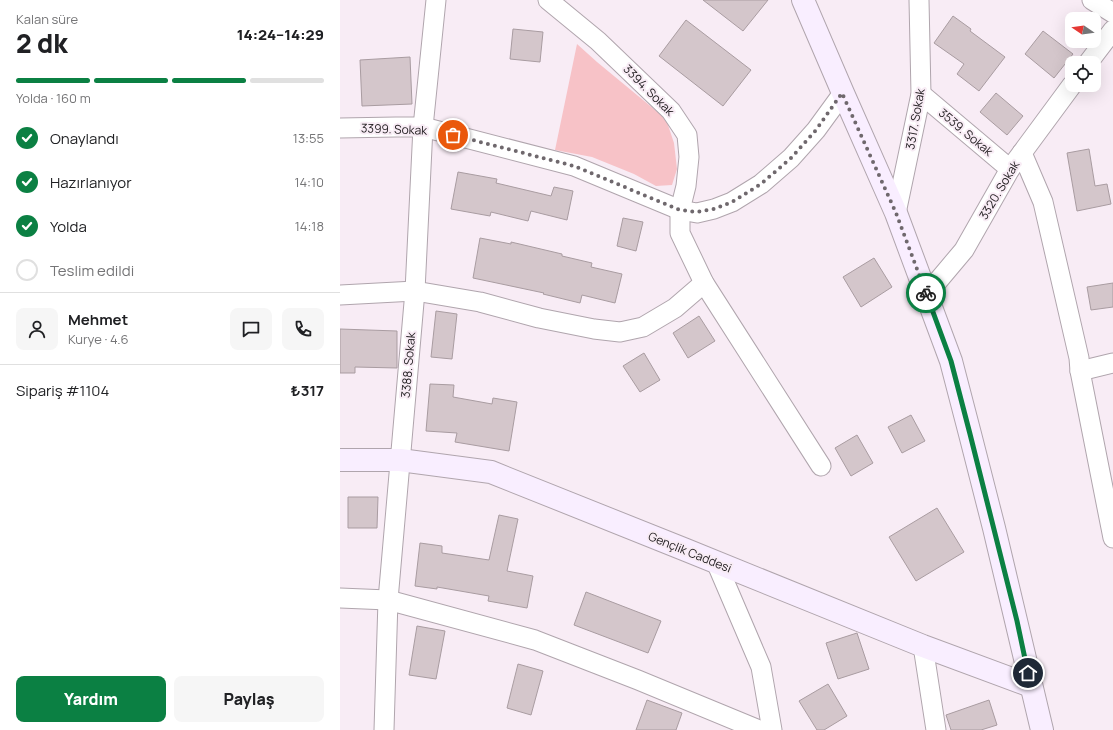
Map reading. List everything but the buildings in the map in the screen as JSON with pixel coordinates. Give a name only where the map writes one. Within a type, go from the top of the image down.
[{"type":"street","name":"3388. Sokak","points":[[384,730],[388,600],[415,291],[423,127],[436,0]]},
{"type":"street","name":"3394. Sokak","points":[[548,0],[598,41],[671,110],[687,135],[689,157],[686,186],[680,210],[680,233],[704,283],[821,466]]},
{"type":"street","points":[[803,0],[842,93],[896,213],[951,361],[1017,621],[1042,730]]},
{"type":"street","name":"3317. Sokak","points":[[896,213],[921,94],[919,0]]},
{"type":"street","points":[[1092,0],[1113,13]]},
{"type":"street","points":[[1093,56],[1113,30]]},
{"type":"street","name":"3320. Sokak","points":[[927,294],[964,250],[1010,169],[1067,92]]},
{"type":"street","name":"3399. Sokak","points":[[340,128],[396,126],[423,127],[574,166],[680,210],[697,212],[714,209],[732,202],[761,184],[791,158],[816,130],[842,93]]},
{"type":"street","name":"3539. Sokak","points":[[921,94],[1010,169]]},
{"type":"street","points":[[1022,153],[1043,202],[1079,358],[1080,371],[1113,538]]},
{"type":"street","points":[[340,295],[415,291],[480,302],[538,318],[594,329],[620,332],[643,327],[675,308],[704,283]]},
{"type":"street","points":[[1080,371],[1113,363]]},
{"type":"street","name":"Gençlik Caddesi","points":[[340,460],[400,460],[492,472],[922,646],[1031,686]]},
{"type":"street","points":[[716,562],[761,667],[772,730]]},
{"type":"street","points":[[340,598],[388,600],[535,640],[646,683],[759,730]]},
{"type":"street","points":[[922,646],[936,730]]},
{"type":"shaded area","points":[[577,44],[666,119],[674,143],[677,169],[672,185],[656,186],[634,174],[592,157],[555,150]]},
{"type":"way so far","points":[[453,135],[574,166],[680,210],[697,212],[714,209],[732,202],[761,184],[791,158],[816,130],[842,93],[896,213],[926,293]]},
{"type":"route","points":[[926,293],[951,361],[1017,621],[1028,673]]}]
